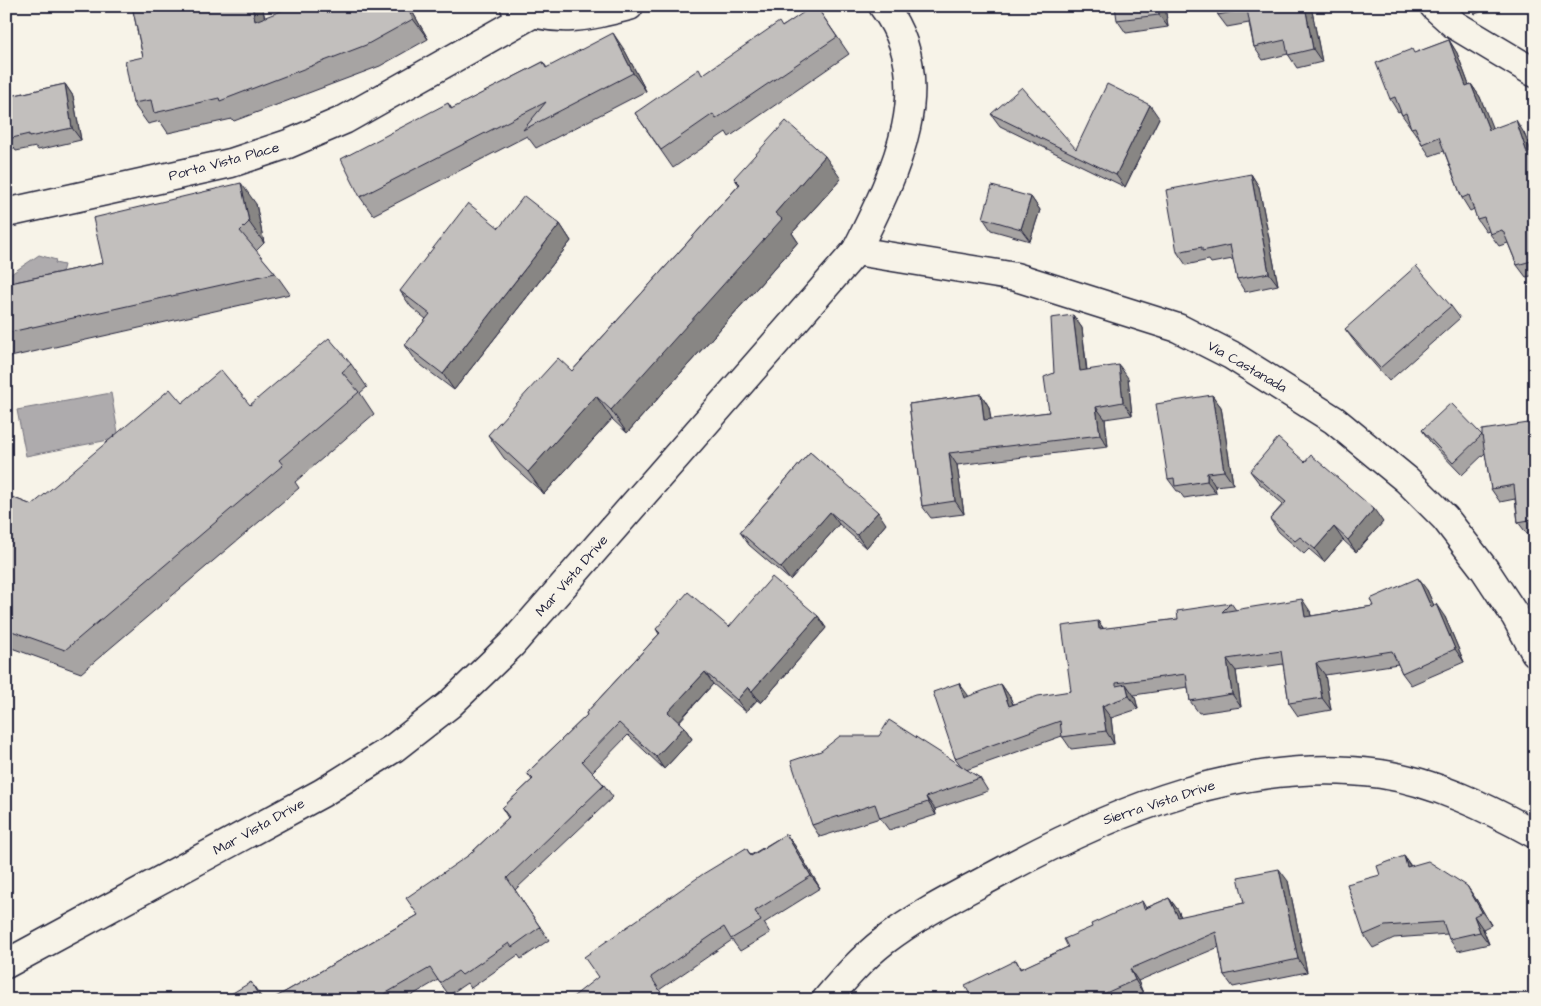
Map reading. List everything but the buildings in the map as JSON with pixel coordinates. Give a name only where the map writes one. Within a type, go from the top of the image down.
[{"type":"street","points":[[523,10],[557,19],[596,15],[630,6]]},
{"type":"street","name":"Mar Vista Drive","points":[[6,964],[322,793],[394,748],[449,705],[512,644],[856,251],[884,194],[902,148],[910,112],[911,72],[902,41],[883,6]]},
{"type":"street","points":[[1434,6],[1455,25],[1535,73]]},
{"type":"street","name":"Porta Vista Place","points":[[6,213],[231,163],[288,144],[344,120],[523,10]]},
{"type":"street","name":"Via Castanada","points":[[856,251],[1016,277],[1178,328],[1231,355],[1334,420],[1407,480],[1445,518],[1486,570],[1516,617],[1535,652]]},
{"type":"street","name":"Sierra Vista Drive","points":[[826,1000],[851,970],[884,941],[966,891],[1100,822],[1200,787],[1258,776],[1305,771],[1380,774],[1413,780],[1455,796],[1535,834]]},
{"type":"shaded area","points":[[39,255],[56,260],[55,263],[64,265],[58,288],[22,297],[8,276]]},
{"type":"shaded area","points":[[111,393],[119,438],[26,456],[17,410]]}]
